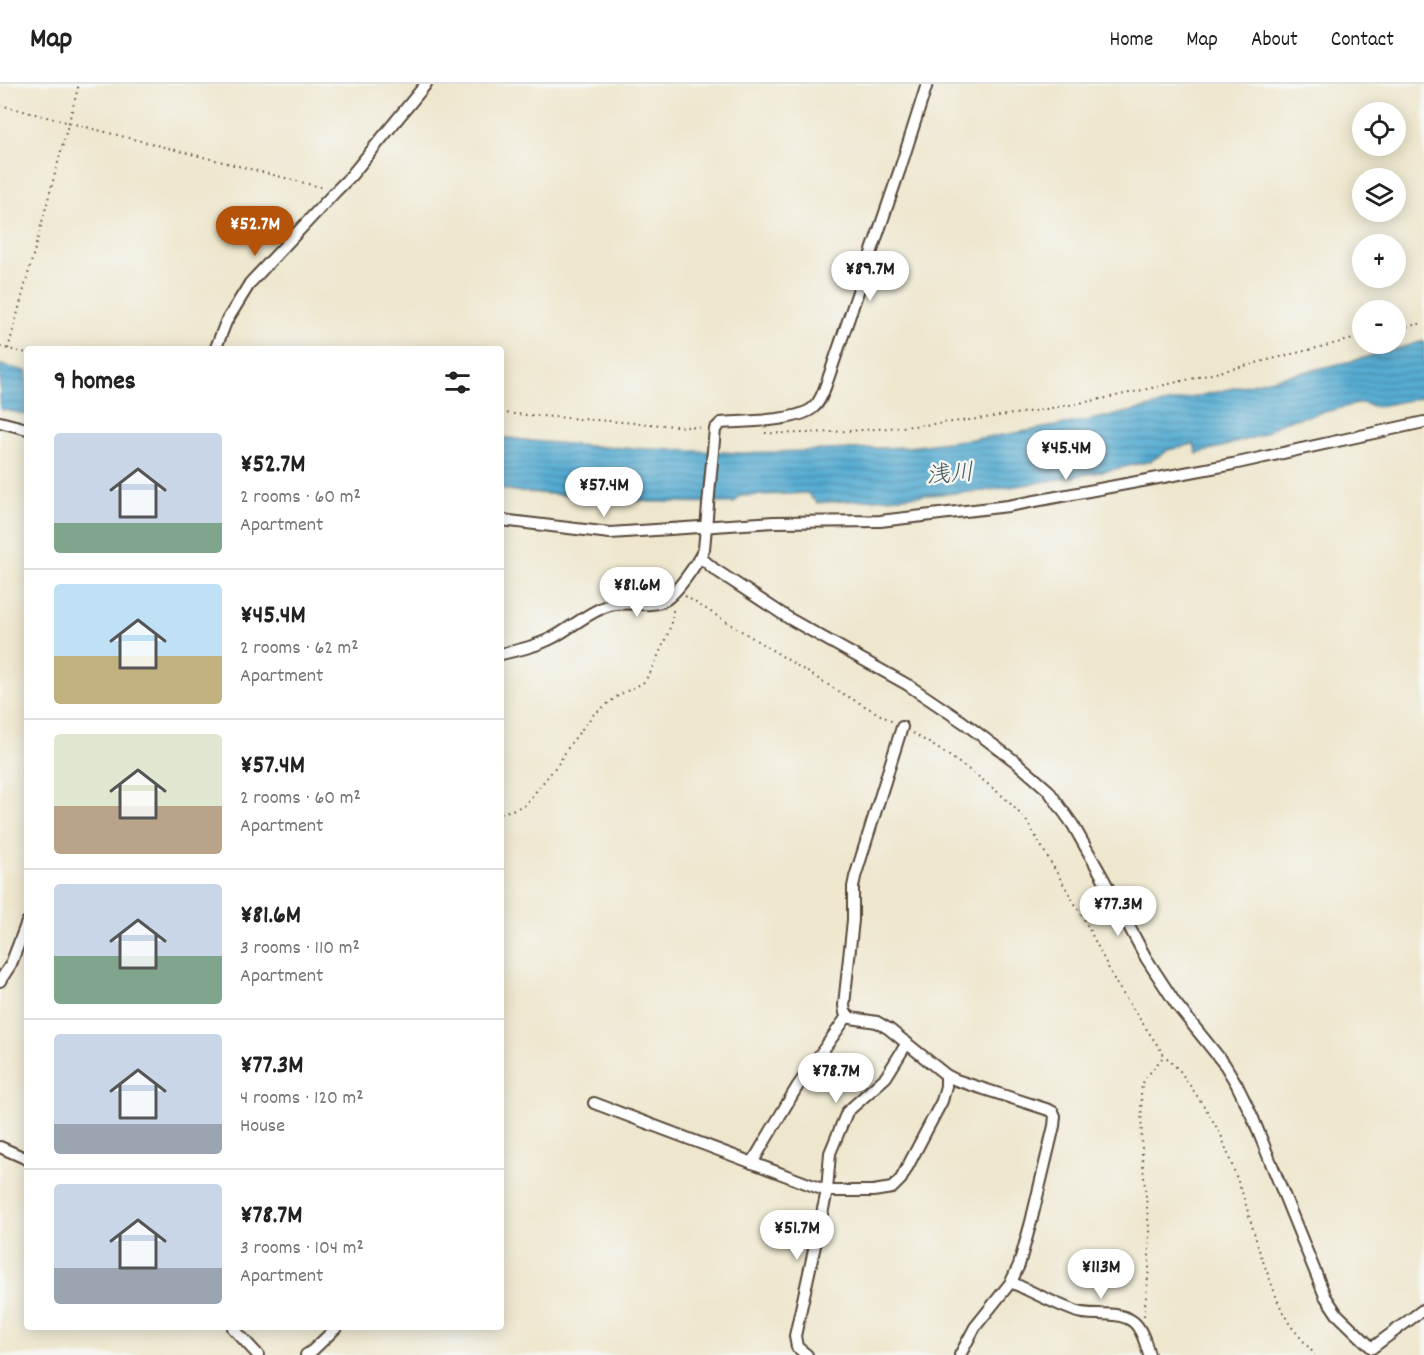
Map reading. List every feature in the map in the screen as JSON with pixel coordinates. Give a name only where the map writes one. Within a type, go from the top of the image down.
[{"type":"street","points":[[217,346],[226,322],[250,282],[350,177],[426,84]]},
{"type":"street","points":[[504,653],[545,641],[611,605],[650,604],[663,601],[674,593],[700,557],[705,541],[715,434],[721,423],[782,418],[804,414],[815,406],[822,396],[927,84]]},
{"type":"street","points":[[0,422],[24,428]]},
{"type":"street","points":[[504,520],[610,533],[705,523],[880,521],[1008,506],[1233,464],[1424,422]]},
{"type":"street","points":[[700,557],[790,620],[908,685],[963,722],[1016,762],[1048,790],[1078,834],[1146,958],[1176,1004],[1226,1065],[1252,1116],[1325,1296],[1336,1314],[1369,1352],[1424,1309]]},
{"type":"street","points":[[902,727],[853,887],[853,920],[845,1013],[851,1018],[876,1022],[889,1029],[946,1075],[956,1080],[1053,1112],[1055,1116],[1019,1265],[1011,1282],[975,1327],[960,1355]]},
{"type":"street","points":[[0,981],[11,964],[24,930]]},
{"type":"street","points":[[752,1163],[797,1087],[848,1015]]},
{"type":"street","points":[[807,1355],[797,1347],[795,1336],[827,1191],[830,1153],[847,1112],[886,1077],[907,1043]]},
{"type":"street","points":[[594,1103],[827,1191],[873,1191],[892,1188],[901,1179],[942,1101],[946,1075]]},
{"type":"street","points":[[0,1147],[24,1158]]},
{"type":"street","points":[[1011,1282],[1076,1312],[1128,1318],[1139,1327],[1149,1355]]},
{"type":"street","points":[[235,1330],[258,1355]]},
{"type":"street","points":[[306,1355],[334,1330]]},
{"type":"path","points":[[8,349],[79,84]]},
{"type":"path","points":[[0,105],[336,191]]},
{"type":"path","points":[[1406,327],[1424,323]]},
{"type":"path","points":[[760,433],[801,434],[970,421],[1166,385],[1352,339]]},
{"type":"path","points":[[0,347],[24,352]]},
{"type":"path","points":[[504,413],[715,434]]},
{"type":"path","points":[[504,812],[525,805],[593,715],[619,695],[643,683],[651,672],[669,631],[674,593],[837,692],[948,755],[1005,798],[1026,820],[1085,921],[1117,985],[1164,1056],[1180,1071],[1206,1109],[1221,1135],[1279,1304],[1290,1325],[1315,1355]]},
{"type":"path","points":[[1139,1327],[1145,1314],[1149,1268],[1149,1227],[1142,1156],[1142,1090],[1144,1080],[1164,1056]]},
{"type":"water","name":"浅川","points":[[1424,341],[1424,397],[1376,407],[1362,403],[1282,422],[1262,435],[1197,454],[1194,444],[1168,450],[1151,461],[1048,481],[984,491],[817,503],[807,493],[740,496],[734,503],[652,502],[504,489],[504,437],[604,447],[743,453],[908,447],[1004,435],[1111,416],[1377,354],[1406,354],[1406,346]]},
{"type":"water","points":[[0,365],[24,370],[24,414],[0,409]]}]
